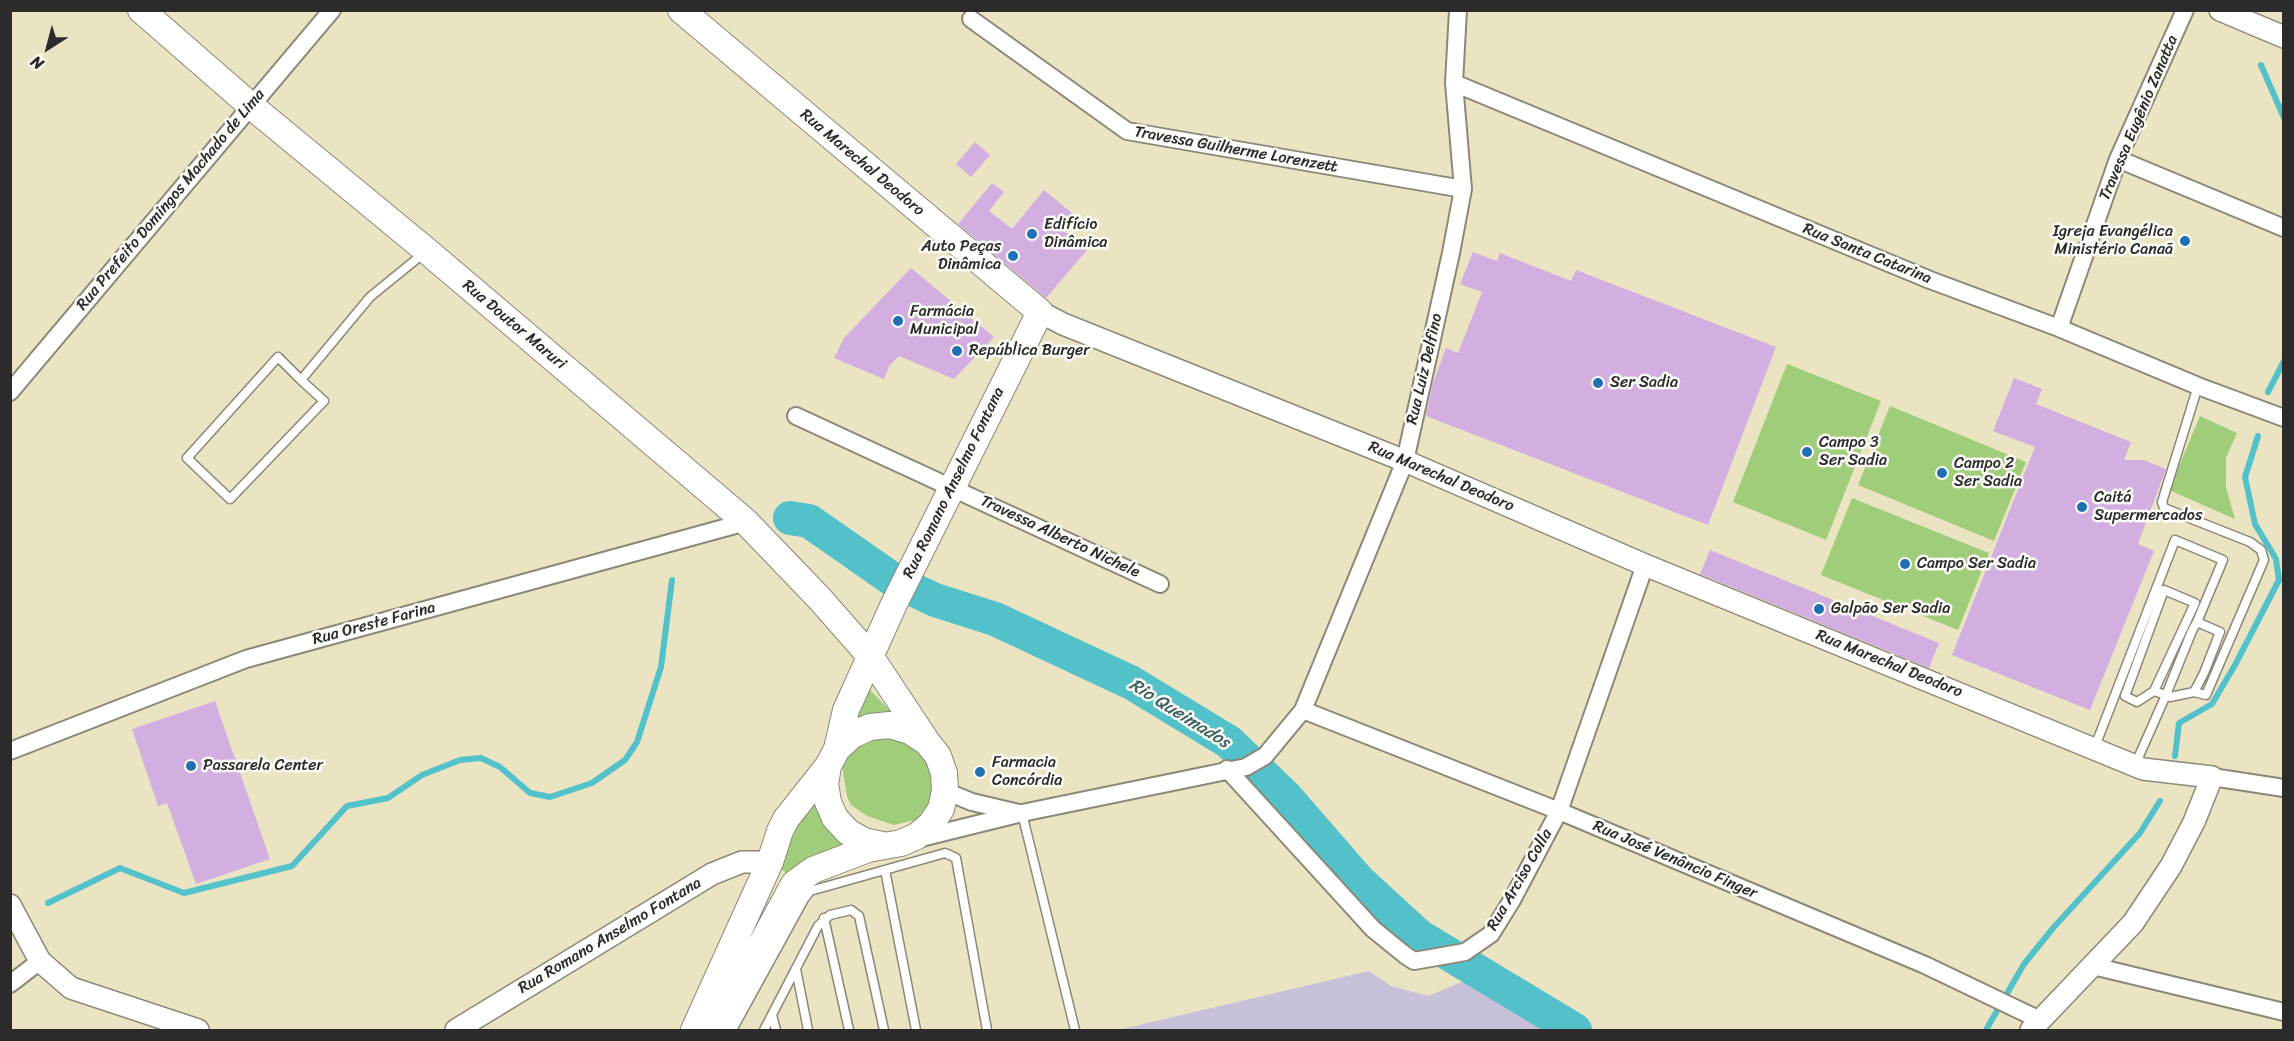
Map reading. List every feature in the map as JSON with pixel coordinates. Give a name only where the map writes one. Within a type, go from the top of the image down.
[{"type":"main road","name":"Rua Doutor Maruri","points":[[141,10],[250,105],[427,251],[746,522],[820,599],[870,656],[927,742]]},
{"type":"main road","name":"Rua Marechal Deodoro","points":[[681,10],[1040,312]]},
{"type":"main road","name":"Rua Romano Anselmo Fontana","points":[[870,656],[951,487],[1040,312]]},
{"type":"main road","points":[[870,656],[846,710],[825,784],[828,802],[835,818],[848,832],[889,853]]},
{"type":"main road","points":[[694,1030],[770,862],[786,819],[833,757],[852,735],[870,727],[890,725],[910,731],[927,742],[938,756],[944,773],[945,791],[940,809],[931,824],[917,836],[889,853],[813,870],[794,884],[715,1030]]},
{"type":"main road","points":[[770,862],[794,884]]},
{"type":"street","name":"Rua Prefeito Domingos Machado de Lima","points":[[10,392],[332,10]]},
{"type":"street","name":"Rua Luiz Delfino","points":[[1227,769],[1246,767],[1265,756],[1303,710],[1405,461],[1463,189],[1454,83],[1458,10]]},
{"type":"street","name":"Travessa Eugênio Zanatta","points":[[2059,328],[2118,159],[2185,10]]},
{"type":"street","points":[[2220,10],[2283,37]]},
{"type":"street","name":"Travessa Guilherme Lorenzett","points":[[971,19],[1127,131],[1463,189]]},
{"type":"street","name":"Rua Santa Catarina","points":[[1454,83],[1929,280],[2059,328],[2198,386],[2283,418]]},
{"type":"street","points":[[2118,159],[2283,228]]},
{"type":"street","name":"Rua Marechal Deodoro","points":[[1040,312],[1063,324],[1405,461],[1645,564],[2143,769],[2283,788]]},
{"type":"street","name":"Travessa Alberto Nichele","points":[[795,416],[1160,584]]},
{"type":"street","name":"Rua Oreste Farina","points":[[10,751],[246,660],[746,522]]},
{"type":"street","name":"Rua Arciso Colla","points":[[1227,769],[1373,929],[1414,961],[1465,952],[1491,934],[1512,900],[1559,811],[1645,564]]},
{"type":"street","name":"Rua José Venâncio Finger","points":[[1303,710],[1559,811],[1925,965],[2017,1009],[2036,1025]]},
{"type":"street","points":[[889,853],[1022,813],[1227,769]]},
{"type":"street","points":[[2036,1025],[2133,923],[2171,866],[2194,822],[2212,777]]},
{"type":"street","points":[[945,791],[972,802],[1022,813]]},
{"type":"street","name":"Rua Romano Anselmo Fontana","points":[[456,1030],[712,874],[742,862],[770,862]]},
{"type":"street","points":[[10,905],[39,961],[71,988],[198,1030]]},
{"type":"street","points":[[10,984],[39,961]]},
{"type":"street","points":[[2093,966],[2283,1012]]},
{"type":"lane","points":[[301,380],[370,297],[427,251]]},
{"type":"lane","points":[[278,357],[301,380],[324,401],[230,499],[187,458],[278,357]]},
{"type":"lane","points":[[2154,691],[2170,697],[2194,692],[2206,696],[2264,560],[2261,550],[2250,542],[2164,508],[2162,502],[2198,386]]},
{"type":"lane","points":[[2094,749],[2175,540],[2223,560],[2135,765]]},
{"type":"lane","points":[[2164,590],[2195,603],[2154,691],[2137,702],[2125,696],[2164,590]]},
{"type":"lane","points":[[2194,692],[2220,632],[2196,622]]},
{"type":"lane","points":[[1022,813],[1075,1030]]},
{"type":"lane","points":[[889,853],[916,1030]]},
{"type":"lane","points":[[732,1030],[810,891],[889,853],[945,853],[956,858],[987,1030]]},
{"type":"lane","points":[[764,1030],[824,918],[851,910],[859,916],[884,1030]]},
{"type":"lane","points":[[824,918],[849,1030]]},
{"type":"lane","points":[[796,969],[808,1030]]},
{"type":"lane","points":[[772,1015],[776,1030]]},
{"type":"shaded area","points":[[1369,971],[1391,986],[1428,996],[1467,980],[1548,1030],[1118,1030]]},
{"type":"green space","name":"Campo 3 Ser Sadia","points":[[1787,364],[1881,401],[1826,540],[1733,502]]},
{"type":"green space","name":"Campo 2 Ser Sadia","points":[[1890,406],[2026,462],[1994,541],[1858,485]]},
{"type":"green space","points":[[2200,416],[2237,433],[2226,458],[2226,487],[2235,519],[2169,490]]},
{"type":"green space","name":"Campo Ser Sadia","points":[[1852,498],[1989,553],[1958,630],[1821,575]]},
{"type":"green space","points":[[866,686],[898,719],[880,713],[866,716],[857,724]]},
{"type":"green space","points":[[892,736],[911,746],[922,757],[935,775],[937,791],[927,817],[894,825],[867,816],[851,805],[847,796],[842,766],[860,741]]},
{"type":"green space","points":[[817,801],[845,843],[787,874],[778,866],[810,803]]},
{"type":"building","points":[[975,142],[990,155],[971,177],[956,164]]},
{"type":"building","points":[[992,183],[1004,192],[989,211],[1012,229],[1044,190],[1072,213],[1060,228],[1087,250],[1046,298],[958,224]]},
{"type":"building","name":"Ser Sadia","points":[[1473,252],[1497,261],[1500,253],[1571,281],[1576,270],[1776,347],[1708,525],[1426,416],[1433,383],[1446,348],[1458,353],[1482,292],[1460,284]]},
{"type":"building","name":"Farmácia Municipal","points":[[911,268],[994,337],[954,379],[899,356],[889,366],[884,379],[834,358],[844,338]]},
{"type":"building","name":"Caitá Supermercados","points":[[2014,378],[2042,389],[2036,404],[2131,442],[2124,460],[2144,460],[2166,469],[2138,544],[2154,551],[2090,710],[1952,655],[2035,447],[1993,431]]},
{"type":"building","name":"Galpão Ser Sadia","points":[[1710,550],[1939,643],[1929,668],[1700,574]]},
{"type":"building","name":"Passarela Center","points":[[215,701],[270,859],[196,884],[167,803],[158,806],[132,729]]},
{"type":"waterway","points":[[2261,65],[2284,118]]},
{"type":"waterway","points":[[2268,392],[2284,361]]},
{"type":"waterway","points":[[2175,756],[2179,723],[2212,704],[2279,580],[2276,559],[2255,524],[2245,477],[2258,436]]},
{"type":"waterway","name":"Rio Queimados","points":[[790,518],[809,521],[895,581],[935,600],[995,619],[1132,683],[1229,742],[1285,796],[1358,880],[1419,936],[1575,1030]]},
{"type":"waterway","points":[[48,903],[120,868],[184,893],[292,866],[347,806],[388,798],[422,775],[460,760],[481,758],[500,767],[530,793],[550,797],[592,783],[625,760],[637,742],[661,667],[672,580]]},
{"type":"waterway","points":[[1986,1030],[2024,964],[2054,927],[2140,833],[2160,801]]},
{"type":"place","name":"Edifício Dinâmica","points":[[1032,234]]},
{"type":"place","name":"Igreja Evangélica Ministério Canaã","points":[[2185,241]]},
{"type":"place","name":"Auto Peças Dinâmica","points":[[1013,256]]},
{"type":"place","name":"Farmácia Municipal","points":[[898,321]]},
{"type":"place","name":"República Burger","points":[[957,351]]},
{"type":"place","name":"Ser Sadia","points":[[1598,383]]},
{"type":"place","name":"Campo 3 Ser Sadia","points":[[1807,452]]},
{"type":"place","name":"Campo 2 Ser Sadia","points":[[1942,473]]},
{"type":"place","name":"Caitá Supermercados","points":[[2082,507]]},
{"type":"place","name":"Campo Ser Sadia","points":[[1905,564]]},
{"type":"place","name":"Galpão Ser Sadia","points":[[1819,609]]},
{"type":"place","name":"Passarela Center","points":[[191,766]]},
{"type":"place","name":"Farmacia Concórdia","points":[[980,772]]}]
